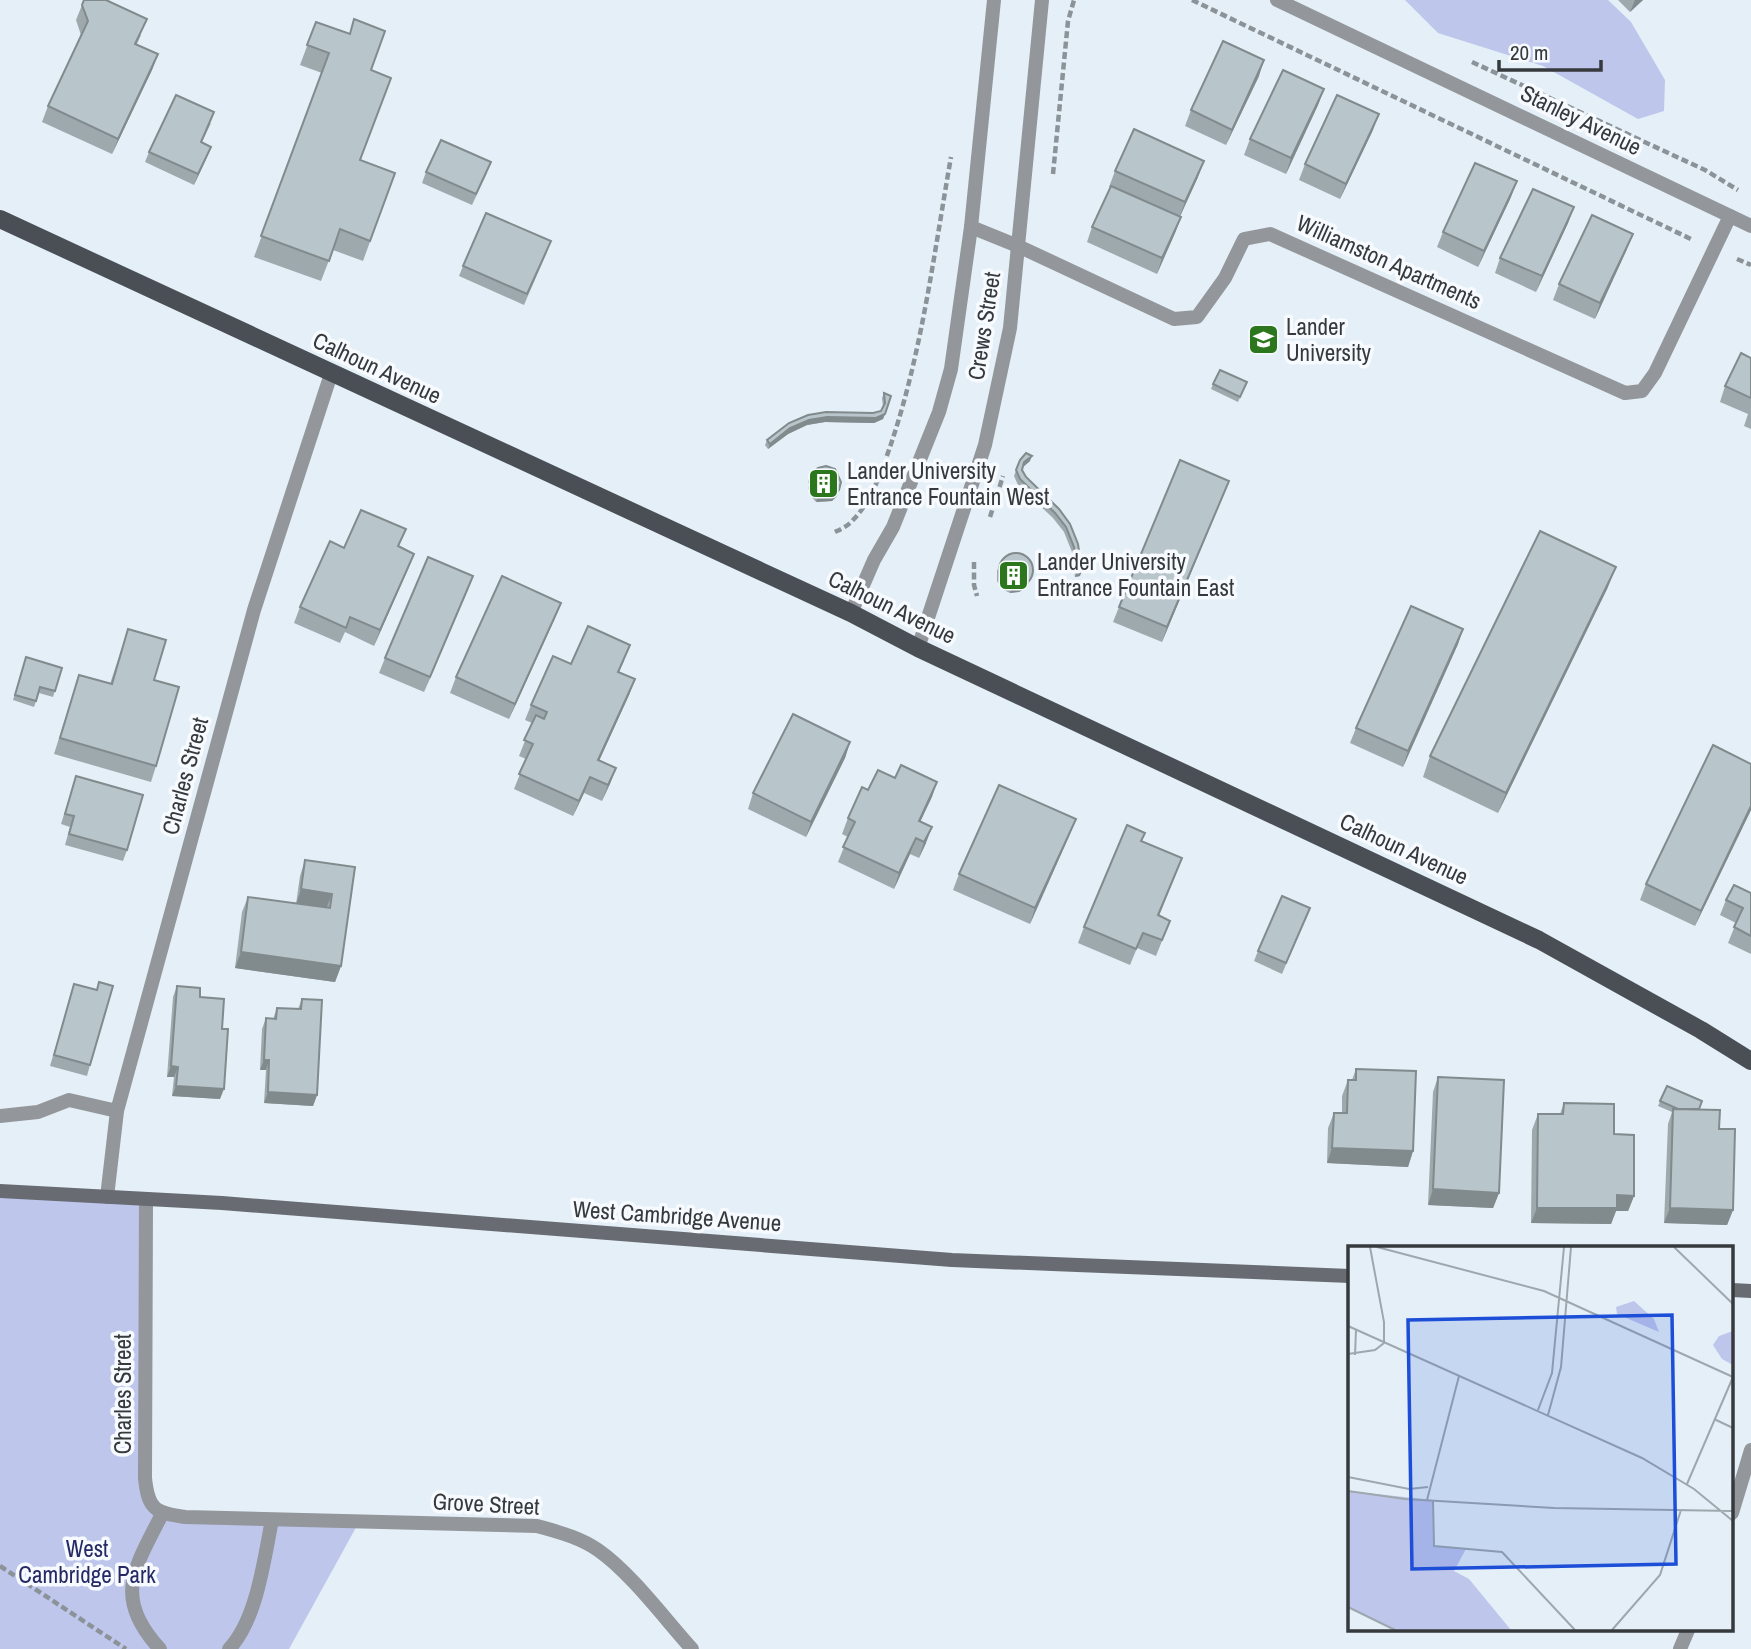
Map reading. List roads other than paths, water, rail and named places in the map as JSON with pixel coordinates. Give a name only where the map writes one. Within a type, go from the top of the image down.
[{"type":"main road","name":"Calhoun Avenue","points":[[0,219],[851,613],[918,648],[1539,940],[1701,1030],[1751,1061]]},
{"type":"main road","name":"West Cambridge Avenue","points":[[0,1191],[234,1203],[952,1260],[1348,1276]]},
{"type":"street","name":"Crews Street","points":[[851,613],[874,560],[893,527],[939,412],[951,369],[971,227],[994,0]]},
{"type":"street","name":"Crews Street","points":[[918,648],[985,445],[1010,328],[1042,0]]},
{"type":"street","name":"Stanley Avenue","points":[[1277,0],[1751,226]]},
{"type":"street","name":"Williamston Apartments","points":[[971,227],[1174,319],[1197,317],[1225,278],[1244,239],[1270,234],[1625,393],[1642,391],[1655,373],[1730,216]]},
{"type":"street","name":"Charles Street","points":[[107,1196],[117,1111],[254,610],[331,374]]},
{"type":"street","points":[[0,1116],[38,1112],[69,1100],[117,1111]]},
{"type":"street","name":"Charles Street","points":[[146,1199],[145,1478],[150,1504],[162,1514]]},
{"type":"street","points":[[1734,1506],[1751,1450]]},
{"type":"street","points":[[160,1649],[140,1624],[132,1600],[134,1569],[162,1514]]},
{"type":"street","name":"Grove Street","points":[[162,1514],[230,1519],[537,1526],[570,1535],[596,1548],[614,1563],[692,1649]]},
{"type":"street","points":[[229,1649],[237,1641],[255,1599],[272,1520]]},
{"type":"street","points":[[1680,1649],[1687,1632]]},
{"type":"place","name":"Lander University","points":[[1263,340]]},
{"type":"place","name":"Lander University Entrance Fountain West","points":[[824,484]]},
{"type":"place","name":"Lander University Entrance Fountain East","points":[[1014,575]]},
{"type":"park label","name":"West Cambridge Park","points":[[87,1562]]}]
